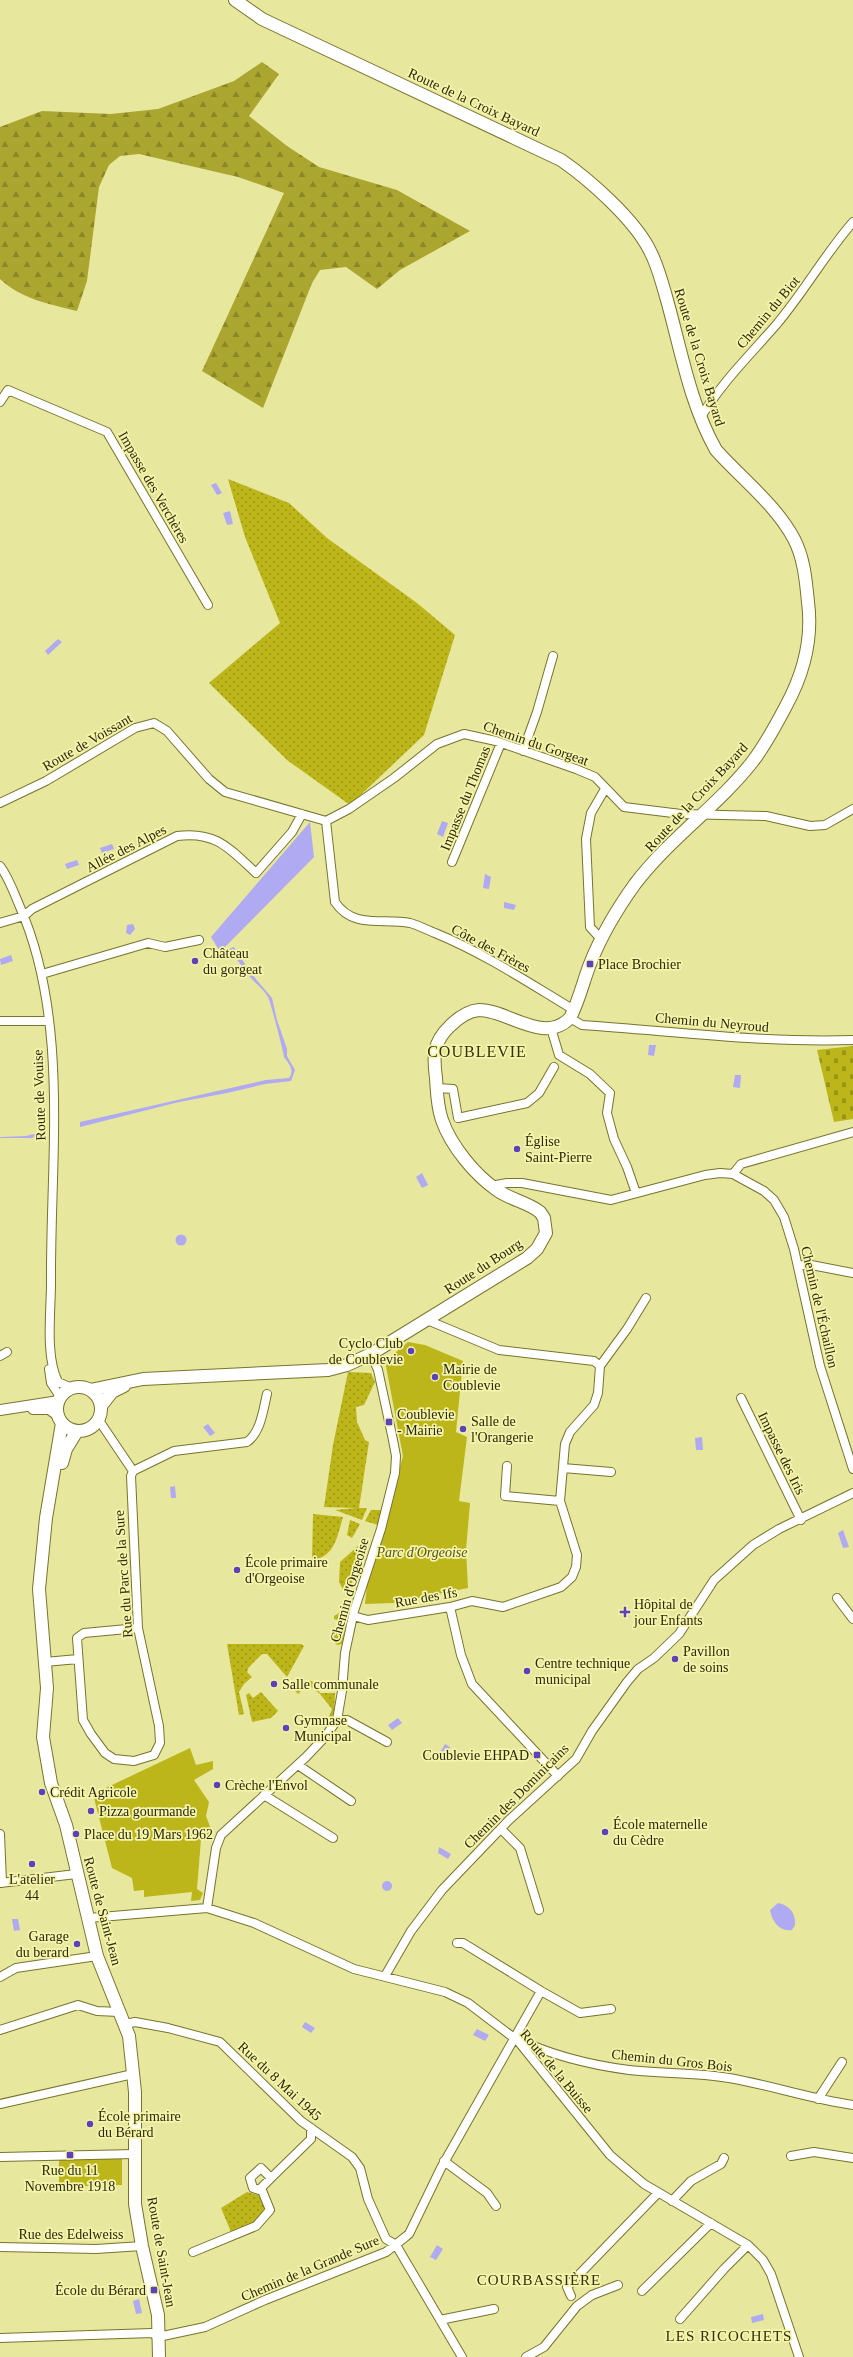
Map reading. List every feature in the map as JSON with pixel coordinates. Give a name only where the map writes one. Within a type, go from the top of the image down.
[{"type":"main road","name":"Route de la Croix Bayard","points":[[235,0],[262,20],[536,147],[561,160],[588,181],[635,228],[650,250],[656,264],[700,417],[716,450],[758,494],[787,528],[795,540],[806,577],[810,620],[809,644],[801,677],[777,724],[752,762],[702,815],[667,848],[636,883],[601,939],[571,1016]]},
{"type":"main road","name":"Route du Bourg","points":[[101,1406],[112,1392],[125,1386],[144,1382],[328,1370],[347,1365],[371,1354],[527,1258],[543,1241],[546,1226],[540,1212],[491,1186],[467,1160],[448,1132],[438,1106],[434,1061],[436,1043],[442,1034],[461,1017],[472,1012],[487,1011],[530,1026],[551,1028]]},
{"type":"main road","points":[[551,1028],[571,1016]]},
{"type":"main road","name":"Route du Bourg","points":[[90,1390],[143,1379],[191,1378]]},
{"type":"main road","points":[[72,1388],[90,1390],[96,1394],[101,1406],[98,1420],[89,1428],[77,1431],[61,1420],[60,1399],[72,1388]]},
{"type":"main road","name":"Route de Saint-Jean","points":[[61,1420],[46,1518],[39,1590],[47,1688],[43,1737],[51,1783],[66,1825],[76,1874],[89,1918],[97,1956],[125,2024],[133,2074],[135,2204],[142,2246],[158,2315],[159,2357]]},
{"type":"main road","name":"Route de Saint-Jean","points":[[46,1518],[66,1449],[77,1431]]},
{"type":"street","name":"Chemin du Biot","points":[[700,417],[716,391],[776,325],[802,292],[836,242],[853,222]]},
{"type":"street","name":"Impasse des Verchères","points":[[0,402],[8,390],[107,432],[208,605]]},
{"type":"street","points":[[523,751],[538,708],[553,656]]},
{"type":"street","name":"Route de Voissant","points":[[0,803],[46,780],[135,728],[151,723],[158,724],[167,731],[210,779],[225,792],[326,821]]},
{"type":"street","name":"Chemin du Gorgeat","points":[[326,821],[350,809],[388,783],[438,744],[464,734],[501,743],[576,768],[595,777],[624,807],[702,815],[766,816],[810,826],[825,825],[853,809]]},
{"type":"street","name":"Impasse du Thomas","points":[[452,862],[501,743]]},
{"type":"street","points":[[601,939],[590,926],[586,839],[590,813],[605,789]]},
{"type":"street","name":"Allée des Alpes","points":[[24,916],[32,909],[177,836],[198,834],[218,841],[230,848],[256,873],[292,832],[302,814]]},
{"type":"street","name":"Côte des Frères","points":[[326,821],[335,902],[341,912],[350,917],[371,921],[410,923],[460,943],[571,1016]]},
{"type":"street","name":"Route de Vouise","points":[[0,866],[32,934],[42,974],[49,1021],[55,1116],[50,1213],[51,1356],[49,1366],[50,1383],[60,1399]]},
{"type":"street","points":[[0,923],[24,916]]},
{"type":"street","points":[[42,974],[148,943],[165,947],[199,940]]},
{"type":"street","name":"Chemin du Neyroud","points":[[571,1016],[582,1025],[739,1039],[799,1042],[853,1040]]},
{"type":"street","points":[[0,1021],[49,1021]]},
{"type":"street","points":[[551,1028],[559,1055],[590,1074],[610,1092],[607,1113],[614,1139],[627,1167],[636,1193]]},
{"type":"street","points":[[437,1088],[453,1089],[458,1118],[527,1103],[539,1093],[554,1067]]},
{"type":"street","points":[[491,1186],[507,1183],[522,1183],[611,1200],[705,1175],[720,1173],[733,1174],[741,1164],[853,1132]]},
{"type":"street","name":"Chemin de l'Échaillon","points":[[733,1174],[764,1190],[779,1207],[788,1227],[820,1366],[853,1469]]},
{"type":"street","points":[[798,1267],[806,1264],[853,1273]]},
{"type":"street","points":[[507,1466],[505,1496],[560,1501],[565,1444],[570,1432],[594,1405],[598,1393],[600,1366],[612,1351],[646,1298]]},
{"type":"street","points":[[427,1320],[499,1350],[594,1360],[600,1366]]},
{"type":"street","name":"Chemin d'Orgeoise","points":[[207,1908],[216,1848],[221,1835],[298,1765],[325,1737],[337,1720],[342,1691],[345,1653],[353,1616],[381,1529],[395,1473],[396,1456],[393,1440],[378,1370],[371,1354]]},
{"type":"street","name":"Route de Vouise","points":[[51,1356],[58,1382],[72,1388]]},
{"type":"street","points":[[98,1420],[133,1471],[174,1451],[247,1442],[252,1439],[261,1421],[268,1394]]},
{"type":"street","name":"Impasse des Iris","points":[[741,1398],[801,1520]]},
{"type":"street","points":[[3,1409],[60,1399]]},
{"type":"street","points":[[3,1409],[49,1409],[61,1420]]},
{"type":"street","points":[[563,1468],[611,1472]]},
{"type":"street","name":"Rue du Parc de la Sure","points":[[78,1659],[83,1720],[105,1753],[122,1761],[134,1761],[154,1755],[160,1742],[159,1726],[138,1628],[132,1509],[133,1471]]},
{"type":"street","name":"Chemin des Dominicains","points":[[385,1976],[411,1931],[432,1902],[461,1869],[501,1829],[576,1759],[600,1719],[638,1668],[654,1658],[679,1634],[714,1580],[753,1545],[853,1493]]},
{"type":"street","name":"Rue des Ifs","points":[[353,1616],[368,1620],[450,1608],[472,1601],[503,1607],[561,1587],[572,1577],[576,1567],[577,1555],[560,1501]]},
{"type":"street","points":[[837,1598],[853,1619]]},
{"type":"street","points":[[450,1608],[461,1655],[472,1684],[558,1776]]},
{"type":"street","points":[[45,1662],[78,1659],[77,1638],[84,1633],[138,1628]]},
{"type":"street","points":[[337,1720],[347,1720],[387,1742]]},
{"type":"street","points":[[298,1765],[351,1801]]},
{"type":"street","points":[[264,1795],[333,1838]]},
{"type":"street","points":[[501,1829],[520,1848],[539,1910]]},
{"type":"street","points":[[0,1834],[1,1883],[76,1874]]},
{"type":"street","name":"Route de la Buisse","points":[[89,1918],[207,1908],[254,1923],[354,1968],[445,1992],[468,2003],[514,2037],[610,2155],[644,2184],[748,2245],[763,2260],[771,2274],[799,2357]]},
{"type":"street","points":[[457,1943],[462,1943],[580,2013],[611,2009]]},
{"type":"street","points":[[0,1977],[16,1968],[97,1956]]},
{"type":"street","name":"Chemin de la Grande Sure","points":[[0,2338],[152,2333],[158,2337],[205,2327],[265,2300],[386,2252],[409,2234],[444,2161],[541,1991]]},
{"type":"street","points":[[0,2030],[78,2005],[98,2011],[119,2012]]},
{"type":"street","name":"Rue du 8 Mai 1945","points":[[125,2024],[135,2022],[168,2028],[220,2042],[301,2121],[352,2157],[360,2168],[368,2199],[386,2239],[396,2245],[462,2357]]},
{"type":"street","name":"Chemin du Gros Bois","points":[[514,2037],[542,2051],[581,2061],[630,2070],[687,2072],[729,2078],[853,2105]]},
{"type":"street","points":[[818,2098],[842,2062]]},
{"type":"street","points":[[0,2104],[133,2074]]},
{"type":"street","points":[[311,2128],[311,2139]]},
{"type":"street","points":[[271,2178],[260,2168],[250,2178],[253,2188],[259,2190],[311,2139],[325,2137]]},
{"type":"street","points":[[792,2156],[814,2152],[853,2158]]},
{"type":"street","points":[[0,2157],[135,2154]]},
{"type":"street","points":[[672,2201],[691,2181],[720,2164],[724,2158]]},
{"type":"street","points":[[444,2161],[487,2193],[496,2206]]},
{"type":"street","points":[[193,2252],[256,2226],[270,2210],[261,2188]]},
{"type":"street","points":[[572,2296],[567,2287],[658,2193]]},
{"type":"street","points":[[642,2291],[711,2223]]},
{"type":"street","points":[[680,2319],[724,2268],[748,2245]]},
{"type":"street","name":"Rue des Edelweiss","points":[[0,2247],[96,2249],[142,2246]]},
{"type":"street","points":[[526,2357],[544,2347],[577,2306],[592,2295],[618,2285]]},
{"type":"street","points":[[440,2320],[494,2309]]},
{"type":"green space","points":[[262,62],[279,74],[249,116],[287,146],[319,167],[397,190],[470,231],[400,270],[377,289],[346,267],[320,270],[312,283],[263,408],[202,371],[284,193],[238,177],[139,154],[120,156],[109,165],[99,187],[87,281],[77,311],[26,296],[8,286],[0,279],[0,127],[42,111],[111,114],[158,109],[234,81]]},
{"type":"green space","points":[[228,479],[289,503],[327,538],[417,603],[455,635],[424,735],[350,805],[287,760],[209,683],[280,623],[245,537]]},
{"type":"green space","points":[[853,1046],[853,1119],[834,1122],[817,1050]]},
{"type":"green space","name":"Parc d'Orgeoise","points":[[408,1342],[425,1345],[463,1361],[456,1432],[467,1437],[459,1501],[470,1503],[466,1550],[468,1588],[393,1603],[365,1604],[367,1584],[403,1456],[385,1361]]},
{"type":"green space","points":[[348,1372],[371,1373],[375,1382],[364,1405],[356,1407],[357,1422],[365,1440],[369,1442],[359,1508],[367,1508],[362,1520],[335,1510],[356,1508],[324,1507],[333,1445]]},
{"type":"green space","points":[[371,1510],[382,1510],[378,1525],[365,1521]]},
{"type":"green space","points":[[313,1514],[343,1517],[334,1545],[326,1555],[312,1560]]},
{"type":"green space","points":[[350,1520],[360,1524],[352,1538],[347,1535]]},
{"type":"green space","points":[[358,1546],[364,1547],[347,1597],[339,1582],[340,1562]]},
{"type":"green space","points":[[339,1613],[346,1614],[348,1617],[342,1644],[337,1645],[332,1640],[340,1621],[334,1619],[334,1616]]},
{"type":"green space","points":[[227,1644],[301,1644],[304,1646],[287,1677],[267,1654],[262,1654],[249,1667],[247,1672],[252,1677],[244,1684],[239,1692],[244,1714],[239,1715]]},
{"type":"green space","points":[[301,1681],[302,1690],[298,1694],[287,1682]]},
{"type":"green space","points":[[304,1681],[312,1681],[320,1693],[335,1693],[334,1714],[327,1728],[325,1727],[332,1709],[320,1694],[310,1686],[305,1688]]},
{"type":"green space","points":[[261,1692],[278,1711],[271,1718],[252,1722],[246,1695],[249,1693],[253,1698]]},
{"type":"green space","points":[[190,1748],[196,1765],[213,1761],[213,1769],[194,1780],[209,1802],[206,1816],[211,1829],[210,1839],[201,1839],[197,1889],[203,1893],[200,1900],[191,1901],[192,1892],[144,1897],[144,1890],[134,1891],[132,1878],[112,1868],[93,1794]]},
{"type":"green space","points":[[122,2158],[122,2185],[59,2187],[59,2160]]},
{"type":"green space","points":[[247,2192],[261,2196],[266,2208],[252,2224],[231,2232],[221,2208]]},
{"type":"shaded area","points":[[216,483],[222,493],[217,495],[211,485]]},
{"type":"shaded area","points":[[230,511],[233,524],[227,525],[223,513]]},
{"type":"shaded area","points":[[58,639],[62,642],[48,655],[45,651]]},
{"type":"shaded area","points":[[442,821],[448,823],[443,837],[437,834]]},
{"type":"shaded area","points":[[310,822],[314,857],[222,950],[219,950],[211,937]]},
{"type":"shaded area","points":[[112,844],[114,849],[102,853],[100,848]]},
{"type":"shaded area","points":[[77,860],[79,865],[67,869],[65,864]]},
{"type":"shaded area","points":[[485,874],[491,877],[489,889],[483,888]]},
{"type":"shaded area","points":[[504,902],[516,905],[514,910],[504,908]]},
{"type":"shaded area","points":[[133,924],[135,929],[130,935],[126,933],[127,925]]},
{"type":"shaded area","points":[[234,947],[247,967],[244,969],[229,949]]},
{"type":"shaded area","points":[[11,955],[13,961],[1,965],[0,959]]},
{"type":"shaded area","points":[[250,972],[272,998],[277,1020],[287,1049],[287,1056],[295,1070],[291,1081],[265,1084],[179,1102],[80,1127],[80,1122],[266,1080],[289,1078],[291,1075],[291,1070],[284,1057],[268,997],[247,973]]},
{"type":"shaded area","points":[[649,1045],[656,1045],[654,1056],[648,1055]]},
{"type":"shaded area","points":[[735,1075],[741,1075],[740,1088],[733,1087]]},
{"type":"shaded area","points":[[46,1131],[46,1134],[31,1138],[0,1138],[26,1136]]},
{"type":"shaded area","points":[[422,1173],[428,1185],[422,1188],[416,1177]]},
{"type":"shaded area","points":[[179,1235],[183,1235],[185,1236],[185,1244],[179,1245],[176,1242],[176,1238]]},
{"type":"shaded area","points":[[208,1424],[215,1433],[210,1436],[203,1427]]},
{"type":"shaded area","points":[[702,1437],[703,1450],[696,1450],[695,1438]]},
{"type":"shaded area","points":[[175,1486],[176,1498],[171,1498],[170,1487]]},
{"type":"shaded area","points":[[843,1530],[849,1547],[843,1548],[838,1533]]},
{"type":"shaded area","points":[[398,1718],[402,1723],[392,1730],[388,1725]]},
{"type":"shaded area","points":[[445,1744],[450,1747],[444,1757],[439,1754]]},
{"type":"shaded area","points":[[439,1847],[451,1854],[448,1859],[438,1853]]},
{"type":"shaded area","points":[[385,1881],[389,1881],[392,1886],[389,1891],[385,1891],[382,1888],[382,1884]]},
{"type":"shaded area","points":[[778,1903],[791,1910],[793,1913],[795,1925],[792,1930],[783,1929],[774,1922],[770,1910]]},
{"type":"shaded area","points":[[12,1919],[18,1919],[20,1930],[14,1931]]},
{"type":"shaded area","points":[[305,2022],[315,2028],[311,2033],[302,2027]]},
{"type":"shaded area","points":[[477,2029],[489,2035],[485,2041],[473,2035]]},
{"type":"shaded area","points":[[437,2245],[443,2249],[436,2260],[430,2257]]},
{"type":"shaded area","points":[[139,2299],[142,2313],[136,2314],[133,2301]]},
{"type":"shaded area","points":[[763,2314],[764,2320],[752,2323],[751,2317]]},
{"type":"place","name":"Château du gorgeat","points":[[195,961]]},
{"type":"place","name":"Place Brochier","points":[[590,964]]},
{"type":"place","name":"Église Saint-Pierre","points":[[517,1149]]},
{"type":"place","name":"Cyclo Club de Coublevie","points":[[411,1351]]},
{"type":"place","name":"Mairie de Coublevie","points":[[435,1377]]},
{"type":"place","name":"Coublevie - Mairie","points":[[389,1422]]},
{"type":"place","name":"Salle de l'Orangerie","points":[[463,1429]]},
{"type":"place","name":"École primaire d'Orgeoise","points":[[237,1570]]},
{"type":"place","name":"Hôpital de jour Enfants","points":[[625,1612]]},
{"type":"place","name":"Pavillon de soins","points":[[675,1659]]},
{"type":"place","name":"Centre technique municipal","points":[[527,1671]]},
{"type":"place","name":"Salle communale","points":[[274,1684]]},
{"type":"place","name":"Gymnase Municipal","points":[[286,1728]]},
{"type":"place","name":"Coublevie EHPAD","points":[[537,1755]]},
{"type":"place","name":"Crèche l'Envol","points":[[217,1785]]},
{"type":"place","name":"Crédit Agricole","points":[[42,1792]]},
{"type":"place","name":"Pizza gourmande","points":[[91,1811]]},
{"type":"place","name":"École maternelle du Cèdre","points":[[605,1832]]},
{"type":"place","name":"Place du 19 Mars 1962","points":[[76,1834]]},
{"type":"place","name":"L'atelier 44","points":[[32,1864]]},
{"type":"place","name":"Garage du berard","points":[[77,1944]]},
{"type":"place","name":"École primaire du Bérard","points":[[90,2124]]},
{"type":"place","name":"Rue du 11 Novembre 1918","points":[[70,2155]]},
{"type":"place","name":"École du Bérard","points":[[154,2290]]},
{"type":"district","name":"COUBLEVIE","points":[[477,1051]]},
{"type":"district","name":"COURBASSIÈRE","points":[[539,2280]]},
{"type":"district","name":"LES RICOCHETS","points":[[729,2336]]}]
